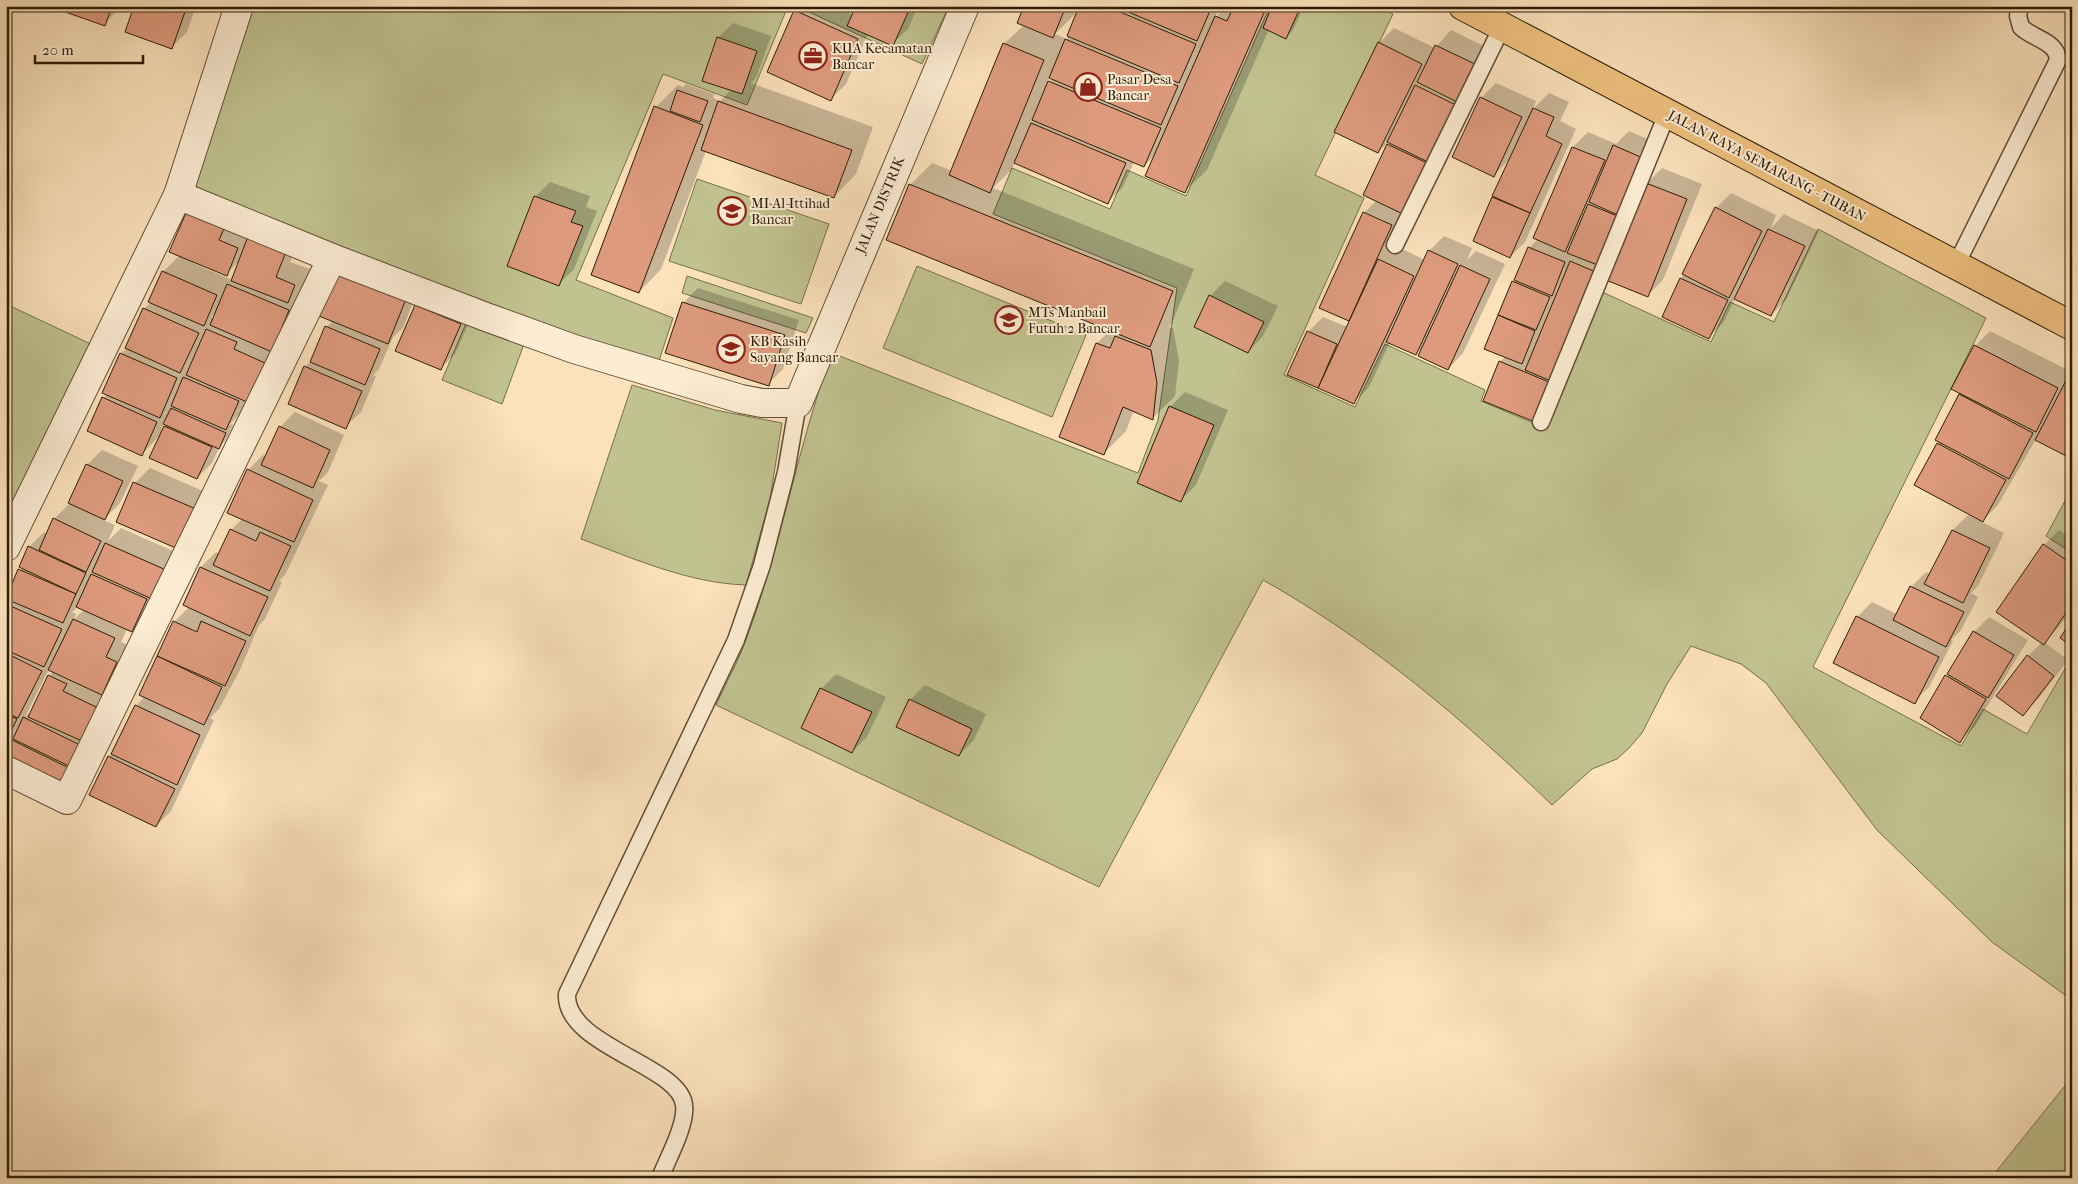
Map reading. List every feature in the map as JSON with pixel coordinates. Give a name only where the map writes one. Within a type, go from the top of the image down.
[{"type":"highway","name":"JALAN RAYA SEMARANG - TUBAN","points":[[1464,6],[2072,326]]},
{"type":"street","points":[[6,547],[178,195],[239,6]]},
{"type":"street","name":"JALAN DISTRIK","points":[[798,403],[964,6]]},
{"type":"street","points":[[178,195],[332,258],[486,317],[592,354],[741,399],[762,403],[798,403]]},
{"type":"street","points":[[6,770],[67,800],[332,258]]},
{"type":"lane","points":[[1956,265],[2058,60],[2056,50],[2051,45],[2021,27],[2018,16],[2020,6]]},
{"type":"lane","points":[[1395,246],[1502,27]]},
{"type":"lane","points":[[1541,422],[1667,114]]},
{"type":"lane","points":[[660,1178],[684,1116],[684,1104],[679,1093],[663,1078],[585,1030],[566,1004],[567,994],[736,640],[762,565],[786,472],[798,403]]},
{"type":"green space","points":[[253,6],[788,6],[747,105],[663,74],[576,280],[673,318],[658,364],[554,332],[192,188]]},
{"type":"green space","points":[[796,6],[949,6],[922,64]]},
{"type":"green space","points":[[1270,6],[1377,6],[1393,14],[1315,175],[1364,198],[1284,375],[1355,407],[1385,344],[1485,390],[1481,401],[1543,427],[1600,291],[1711,342],[1730,302],[1774,322],[1818,229],[1986,318],[1813,667],[1961,746],[1983,709],[2027,734],[2066,667],[2072,670],[2072,1000],[1992,942],[1877,830],[1766,683],[1741,664],[1691,646],[1667,684],[1642,733],[1629,748],[1617,759],[1592,769],[1552,805],[1485,742],[1415,683],[1303,603],[1263,580],[1099,887],[716,705],[743,648],[759,604],[809,424],[832,353],[1138,473],[1158,420],[1177,288],[993,214],[1012,168],[1110,209],[1127,170],[1186,196]]},
{"type":"green space","points":[[697,179],[829,224],[801,304],[669,261]]},
{"type":"green space","points":[[917,266],[1086,335],[1052,417],[883,348]]},
{"type":"green space","points":[[687,276],[813,318],[806,333],[682,293]]},
{"type":"green space","points":[[6,304],[95,346],[6,529]]},
{"type":"green space","points":[[467,321],[524,344],[502,404],[442,380]]},
{"type":"green space","points":[[632,385],[715,410],[782,423],[770,499],[746,585],[703,580],[683,575],[581,539]]},
{"type":"green space","points":[[2072,488],[2072,553],[2046,536]]},
{"type":"green space","points":[[2072,1077],[2072,1178],[1991,1178]]},
{"type":"building","points":[[58,6],[112,6],[105,26],[57,9]]},
{"type":"building","points":[[134,6],[187,6],[172,49],[125,32]]},
{"type":"building","points":[[856,6],[910,8],[893,46],[847,26]]},
{"type":"building","points":[[1024,6],[1066,6],[1053,38],[1017,23]]},
{"type":"building","points":[[1079,6],[1106,6],[1196,44],[1179,83],[1067,36]]},
{"type":"building","points":[[1114,6],[1212,6],[1197,41]]},
{"type":"building","points":[[1234,6],[1267,6],[1185,193],[1145,176],[1215,16],[1227,21]]},
{"type":"building","points":[[1272,6],[1301,6],[1286,39],[1263,28]]},
{"type":"building","name":"KUA Kecamatan Bancar","points":[[794,10],[858,39],[831,101],[767,72]]},
{"type":"building","points":[[717,37],[757,51],[742,94],[702,81]]},
{"type":"building","points":[[1065,39],[1178,86],[1161,125],[1049,78]]},
{"type":"building","points":[[1378,42],[1422,64],[1378,153],[1334,132]]},
{"type":"building","points":[[1003,43],[1044,60],[990,193],[949,175]]},
{"type":"building","points":[[1435,45],[1475,64],[1457,102],[1417,82]]},
{"type":"building","points":[[1048,81],[1161,128],[1144,167],[1032,120]]},
{"type":"building","points":[[1415,85],[1456,105],[1428,162],[1387,142]]},
{"type":"building","points":[[677,90],[708,101],[700,122],[670,111]]},
{"type":"building","points":[[1480,97],[1522,117],[1494,177],[1452,157]]},
{"type":"building","points":[[718,101],[852,150],[834,198],[701,150]]},
{"type":"building","points":[[654,106],[703,125],[639,293],[591,275]]},
{"type":"building","points":[[1533,108],[1554,117],[1546,136],[1562,144],[1530,213],[1492,196]]},
{"type":"building","points":[[1031,123],[1126,163],[1108,204],[1014,163]]},
{"type":"building","points":[[1387,144],[1427,163],[1403,214],[1363,195]]},
{"type":"building","points":[[1613,145],[1645,159],[1620,216],[1589,202]]},
{"type":"building","points":[[1572,147],[1605,160],[1565,252],[1533,238]]},
{"type":"building","points":[[1646,183],[1687,199],[1648,297],[1606,280]]},
{"type":"building","points":[[909,184],[1173,291],[1150,347],[886,240]]},
{"type":"building","points":[[534,196],[576,211],[571,222],[583,226],[559,286],[507,266]]},
{"type":"building","points":[[1492,197],[1530,213],[1510,258],[1473,241]]},
{"type":"building","points":[[1588,204],[1620,217],[1600,266],[1567,253]]},
{"type":"building","points":[[1715,207],[1762,231],[1729,298],[1682,274]]},
{"type":"building","points":[[188,208],[226,224],[219,240],[238,248],[227,276],[169,252]]},
{"type":"building","points":[[1363,212],[1392,225],[1349,321],[1319,308]]},
{"type":"building","points":[[1768,229],[1805,246],[1771,316],[1734,299]]},
{"type":"building","points":[[250,231],[288,247],[276,277],[295,285],[288,303],[231,281]]},
{"type":"building","points":[[1528,247],[1565,262],[1552,296],[1514,280]]},
{"type":"building","points":[[1428,250],[1458,264],[1416,355],[1386,342]]},
{"type":"building","points":[[1378,259],[1414,276],[1354,404],[1318,388]]},
{"type":"building","points":[[1570,261],[1598,273],[1553,382],[1525,370]]},
{"type":"building","points":[[1460,265],[1490,279],[1448,370],[1418,356]]},
{"type":"building","points":[[162,271],[217,295],[204,326],[148,302]]},
{"type":"building","points":[[338,271],[406,299],[388,344],[319,316]]},
{"type":"building","points":[[1680,278],[1728,300],[1709,339],[1662,317]]},
{"type":"building","points":[[1512,281],[1550,297],[1536,330],[1498,315]]},
{"type":"building","points":[[227,284],[289,310],[272,352],[210,325]]},
{"type":"building","points":[[1209,295],[1264,322],[1248,353],[1194,327]]},
{"type":"building","points":[[682,302],[785,335],[769,386],[665,353]]},
{"type":"building","points":[[415,305],[461,324],[441,370],[395,351]]},
{"type":"building","points":[[143,308],[199,333],[180,373],[125,348]]},
{"type":"building","points":[[1498,315],[1535,331],[1522,364],[1484,349]]},
{"type":"building","points":[[325,326],[380,349],[365,385],[310,362]]},
{"type":"building","points":[[206,329],[237,342],[234,349],[265,363],[247,402],[186,375]]},
{"type":"building","points":[[1307,331],[1337,344],[1318,388],[1287,375]]},
{"type":"building","points":[[1115,336],[1151,350],[1157,383],[1153,420],[1123,407],[1104,455],[1059,437],[1096,343],[1110,348]]},
{"type":"building","points":[[1974,345],[2058,388],[2036,432],[1951,389]]},
{"type":"building","points":[[120,353],[177,378],[160,418],[102,393]]},
{"type":"building","points":[[1499,361],[1551,383],[1535,422],[1483,401]]},
{"type":"building","points":[[304,366],[362,391],[346,429],[288,404]]},
{"type":"building","points":[[2072,372],[2072,459],[2035,440]]},
{"type":"building","points":[[183,377],[239,401],[226,430],[171,406]]},
{"type":"building","points":[[1959,394],[2033,433],[2009,479],[1935,440]]},
{"type":"building","points":[[102,397],[157,422],[142,456],[87,431]]},
{"type":"building","points":[[1169,406],[1214,425],[1181,502],[1137,483]]},
{"type":"building","points":[[171,408],[226,433],[219,449],[163,424]]},
{"type":"building","points":[[164,426],[212,447],[197,479],[149,458]]},
{"type":"building","points":[[279,426],[330,450],[313,488],[261,465]]},
{"type":"building","points":[[1937,443],[2006,480],[1983,522],[1914,485]]},
{"type":"building","points":[[86,464],[123,481],[105,520],[68,503]]},
{"type":"building","points":[[247,469],[313,500],[294,542],[227,513]]},
{"type":"building","points":[[133,482],[196,509],[178,549],[116,522]]},
{"type":"building","points":[[53,518],[101,541],[86,572],[39,550]]},
{"type":"building","points":[[230,529],[256,541],[260,532],[291,546],[270,591],[213,565]]},
{"type":"building","points":[[1952,530],[1990,548],[1963,603],[1924,584]]},
{"type":"building","points":[[105,543],[166,570],[152,599],[92,572]]},
{"type":"building","points":[[2043,544],[2072,564],[2072,604],[2044,645],[1996,612]]},
{"type":"building","points":[[28,546],[86,573],[76,594],[19,567]]},
{"type":"building","points":[[200,567],[268,597],[250,636],[183,605]]},
{"type":"building","points":[[18,569],[76,594],[63,623],[6,599]]},
{"type":"building","points":[[91,574],[147,599],[132,632],[76,607]]},
{"type":"building","points":[[1910,586],[1964,612],[1946,647],[1893,620]]},
{"type":"building","points":[[6,604],[62,629],[44,667],[6,650]]},
{"type":"building","points":[[1856,616],[1939,657],[1915,704],[1833,663]]},
{"type":"building","points":[[73,619],[115,638],[106,657],[117,662],[102,695],[48,670]]},
{"type":"building","points":[[2072,620],[2072,646],[2060,638]]},
{"type":"building","points":[[173,621],[197,632],[201,621],[246,641],[225,686],[157,656]]},
{"type":"building","points":[[1973,631],[2014,655],[1988,698],[1947,674]]},
{"type":"building","points":[[6,653],[42,671],[18,718],[6,713]]},
{"type":"building","points":[[2027,655],[2054,676],[2023,716],[1996,696]]},
{"type":"building","points":[[157,656],[222,687],[204,725],[139,695]]},
{"type":"building","points":[[48,675],[67,684],[63,691],[98,708],[82,741],[28,717]]},
{"type":"building","points":[[1945,675],[1986,699],[1960,743],[1920,718]]},
{"type":"building","points":[[820,688],[872,712],[852,753],[801,728]]},
{"type":"building","points":[[909,699],[972,729],[959,756],[896,727]]},
{"type":"building","points":[[135,705],[200,735],[177,785],[111,754]]},
{"type":"building","points":[[6,714],[17,719],[6,741]]},
{"type":"building","points":[[23,717],[82,746],[71,767],[13,739]]},
{"type":"building","points":[[12,740],[71,769],[62,787],[6,760],[6,752]]},
{"type":"building","points":[[108,756],[175,789],[156,827],[89,795]]},
{"type":"place","name":"KUA Kecamatan Bancar","points":[[813,56]]},
{"type":"place","name":"Pasar Desa Bancar","points":[[1088,87]]},
{"type":"place","name":"MI Al-Ittihad Bancar","points":[[732,211]]},
{"type":"place","name":"MTs Manbail Futuh 2 Bancar","points":[[1009,320]]},
{"type":"place","name":"KB Kasih Sayang Bancar","points":[[731,349]]}]
